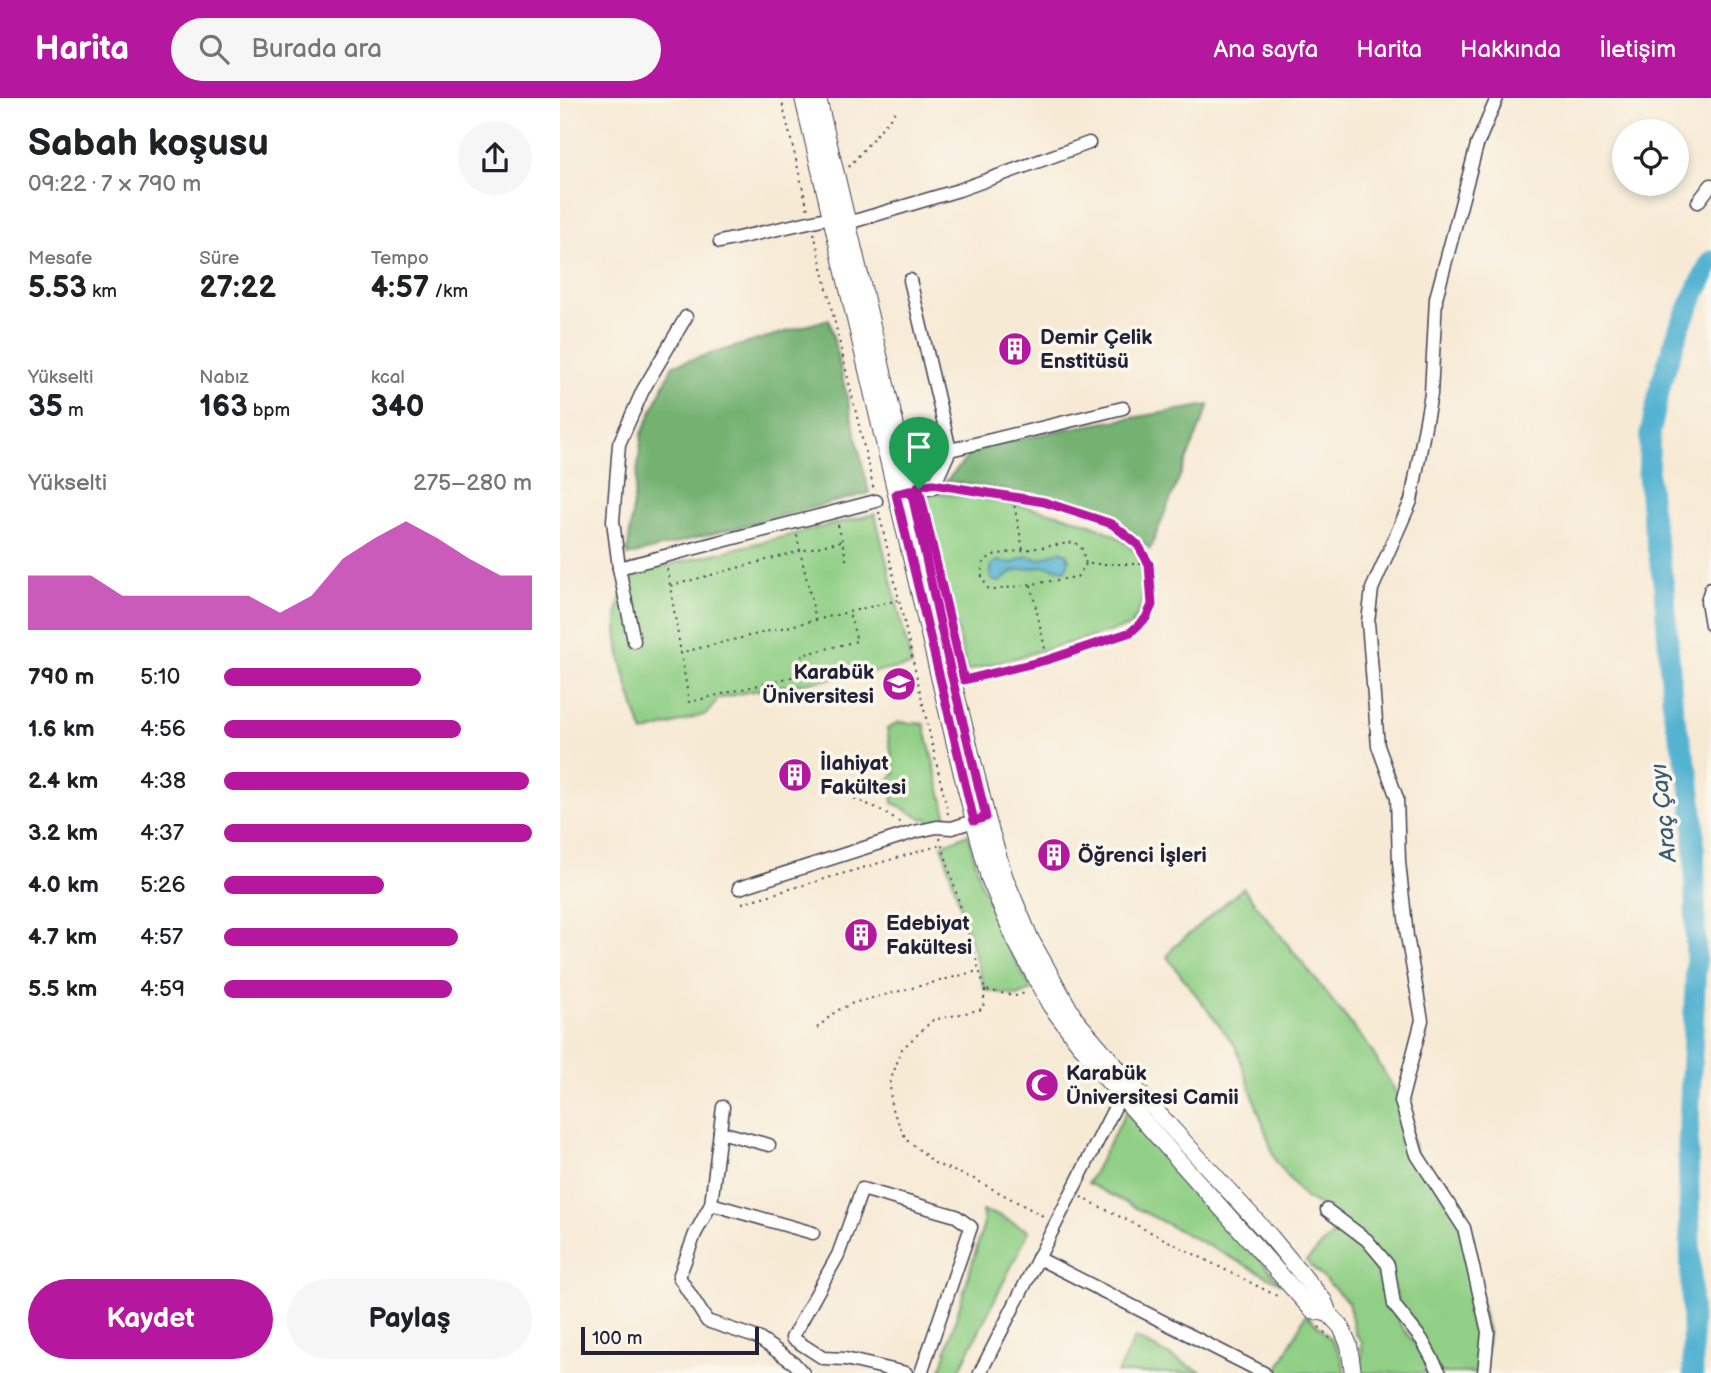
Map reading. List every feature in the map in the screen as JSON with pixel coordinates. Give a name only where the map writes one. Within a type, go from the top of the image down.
[{"type":"main road","points":[[803,98],[831,217],[950,669],[989,878],[1021,951],[1050,1005],[1121,1095],[1312,1310],[1323,1319],[1341,1327],[1349,1345],[1353,1373]]},
{"type":"main road","points":[[818,98],[848,223],[903,492]]},
{"type":"main road","points":[[980,819],[1031,940],[1075,1019],[1271,1237],[1324,1301],[1323,1319]]},
{"type":"street","points":[[1484,1373],[1488,1332],[1464,1228],[1416,1154],[1401,1101],[1422,1020],[1407,936],[1400,874],[1397,798],[1378,746],[1368,622],[1372,589],[1411,501],[1431,394],[1436,298],[1477,145],[1497,98]]},
{"type":"street","points":[[848,223],[959,190],[1088,143]]},
{"type":"street","points":[[1699,202],[1711,185]]},
{"type":"street","points":[[720,242],[831,217]]},
{"type":"street","points":[[903,492],[933,488],[950,450],[910,279]]},
{"type":"street","points":[[634,641],[619,568],[613,521],[619,444],[643,390],[686,317]]},
{"type":"street","points":[[950,450],[1123,408]]},
{"type":"street","points":[[619,568],[876,500]]},
{"type":"street","points":[[1711,588],[1707,601],[1711,625]]},
{"type":"street","points":[[739,888],[914,832],[937,827],[952,828],[980,819]]},
{"type":"street","points":[[980,1373],[1121,1095]]},
{"type":"street","points":[[723,1107],[711,1204],[695,1234],[679,1277],[707,1321],[758,1338],[794,1363],[803,1373]]},
{"type":"street","points":[[720,1132],[769,1144]]},
{"type":"street","points":[[906,1373],[845,1359],[823,1358],[792,1338],[838,1255],[862,1189],[956,1216],[971,1227],[921,1373]]},
{"type":"street","points":[[711,1204],[813,1233]]},
{"type":"street","points":[[1327,1210],[1367,1240],[1388,1265],[1394,1305],[1422,1340],[1440,1373]]},
{"type":"street","points":[[1038,1258],[1264,1373]]},
{"type":"path","points":[[781,98],[952,828]]},
{"type":"path","points":[[845,172],[895,112]]},
{"type":"path","points":[[936,485],[1044,502],[1112,524],[1138,545],[1149,564],[1152,605],[1146,618],[1131,632],[1047,660],[964,680],[963,676]]},
{"type":"path","points":[[1013,497],[1023,550]]},
{"type":"path","points":[[835,511],[848,563]]},
{"type":"path","points":[[793,522],[816,620]]},
{"type":"path","points":[[670,586],[842,541]]},
{"type":"path","points":[[1075,542],[1082,549],[1086,564],[1077,577],[994,590],[987,588],[981,574],[984,561],[993,555],[1075,542]]},
{"type":"path","points":[[665,555],[689,702],[808,673],[802,655],[857,641],[849,612]]},
{"type":"path","points":[[1086,564],[1149,564]]},
{"type":"path","points":[[1031,584],[1047,660]]},
{"type":"path","points":[[680,653],[899,600]]},
{"type":"path","points":[[835,790],[879,809],[914,832]]},
{"type":"path","points":[[937,827],[985,990],[983,1009],[933,1020],[902,1049],[890,1082],[891,1107],[906,1139],[936,1164],[997,1190],[1055,1223]]},
{"type":"path","points":[[742,903],[942,845]]},
{"type":"path","points":[[817,1028],[836,1011],[853,1003],[979,971]]},
{"type":"path","points":[[985,990],[1017,996],[1032,990]]},
{"type":"path","points":[[1071,1192],[1279,1297]]},
{"type":"path","points":[[1323,1319],[1336,1343]]},
{"type":"green space","points":[[829,319],[869,493],[627,556],[642,433],[673,365]]},
{"type":"green space","points":[[1209,405],[1150,549],[1123,524],[1042,495],[946,481],[975,449],[1066,429]]},
{"type":"green space","points":[[937,493],[1047,511],[1104,530],[1125,543],[1139,558],[1144,575],[1141,602],[1131,626],[967,671],[927,505],[930,495]]},
{"type":"green space","points":[[875,514],[912,666],[718,699],[707,714],[643,733],[625,675],[617,630],[618,609],[623,591],[634,577],[649,570]]},
{"type":"green space","points":[[899,722],[924,724],[947,818],[930,823],[928,818],[923,819],[893,803],[890,779],[895,774],[887,729]]},
{"type":"green space","points":[[968,834],[981,884],[1011,953],[1032,990],[1017,996],[985,990],[942,845]]},
{"type":"green space","points":[[1243,888],[1370,1048],[1401,1101],[1417,1155],[1464,1228],[1488,1332],[1484,1373],[1440,1373],[1405,1321],[1387,1265],[1327,1210],[1305,1198],[1276,1162],[1236,1047],[1167,957],[1174,947]]},
{"type":"green space","points":[[1126,1112],[1282,1284],[1088,1183]]},
{"type":"green space","points":[[982,1211],[998,1215],[1029,1231],[958,1373],[940,1373],[984,1223]]},
{"type":"green space","points":[[1340,1223],[1363,1245],[1400,1324],[1426,1359],[1432,1373],[1361,1373],[1362,1342],[1355,1333],[1348,1302],[1306,1261],[1333,1234]]},
{"type":"green space","points":[[1306,1314],[1336,1347],[1345,1373],[1276,1373]]},
{"type":"green space","points":[[1135,1338],[1203,1373],[1117,1373]]},
{"type":"water","points":[[1060,551],[1067,554],[1069,561],[1065,570],[1046,566],[1019,570],[1000,582],[994,581],[990,576],[992,564],[997,561],[1013,563],[1026,556],[1040,559]]},
{"type":"waterway","name":"Araç Çayı","points":[[1693,1373],[1688,1146],[1696,964],[1694,822],[1689,775],[1673,711],[1664,587],[1648,475],[1650,434],[1662,379],[1680,326],[1711,261]]},
{"type":"place","name":"Demir Çelik Enstitüsü","points":[[1015,349]]},
{"type":"place","name":"Karabük Üniversitesi","points":[[899,684]]},
{"type":"place","name":"İlahiyat Fakültesi","points":[[795,775]]},
{"type":"place","name":"Öğrenci İşleri","points":[[1054,855]]},
{"type":"place","name":"Edebiyat Fakültesi","points":[[861,935]]},
{"type":"place","name":"Karabük Üniversitesi Camii","points":[[1042,1085]]},
{"type":"route","points":[[933,484],[1044,502],[1112,524],[1138,545],[1149,564],[1152,605],[1146,618],[1131,632],[1047,660],[964,680],[919,489],[911,490],[986,817],[974,821],[896,494],[933,484]]}]
